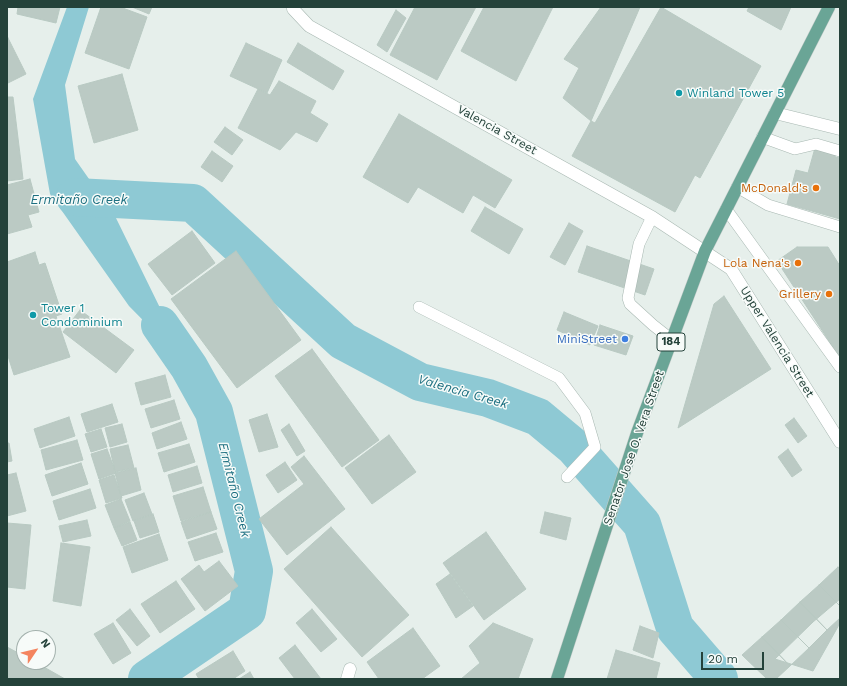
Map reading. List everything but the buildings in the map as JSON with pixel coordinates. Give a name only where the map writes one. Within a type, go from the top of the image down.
[{"type":"main road","name":"Senator Jose O. Vera Street","points":[[557,679],[637,433],[704,251],[828,7]]},
{"type":"street","name":"Valencia Street","points":[[293,7],[293,9],[309,26],[652,217],[704,251]]},
{"type":"street","points":[[775,112],[840,129]]},
{"type":"street","name":"Upper Valencia Street","points":[[704,251],[731,269],[840,442]]},
{"type":"lane","points":[[762,137],[796,149],[816,144],[840,151]]},
{"type":"lane","points":[[737,186],[768,205],[840,227]]},
{"type":"lane","points":[[726,209],[840,367]]},
{"type":"lane","points":[[652,217],[639,244],[628,298],[630,304],[672,340]]},
{"type":"lane","points":[[419,307],[559,378],[585,413],[595,447],[567,477]]},
{"type":"water","name":"Ermitaño Creek","points":[[67,7],[89,7],[65,85],[75,159],[115,216],[189,367],[129,306],[50,194],[33,99]]},
{"type":"waterway","name":"Valencia Creek","points":[[75,197],[193,203],[343,341],[420,382],[488,398],[538,417],[574,447],[642,524],[675,628],[719,679]]},
{"type":"waterway","name":"Ermitaño Creek","points":[[147,679],[247,611],[254,571],[214,412],[189,367],[160,325]]},
{"type":"place","name":"Winland Tower 5","points":[[679,93]]},
{"type":"place","name":"McDonald's","points":[[816,188]]},
{"type":"place","name":"Lola Nena's","points":[[798,263]]},
{"type":"place","name":"Grillery","points":[[829,294]]},
{"type":"place","name":"Tower 1 Condominium","points":[[33,315]]},
{"type":"place","name":"MiniStreet","points":[[625,339]]}]
